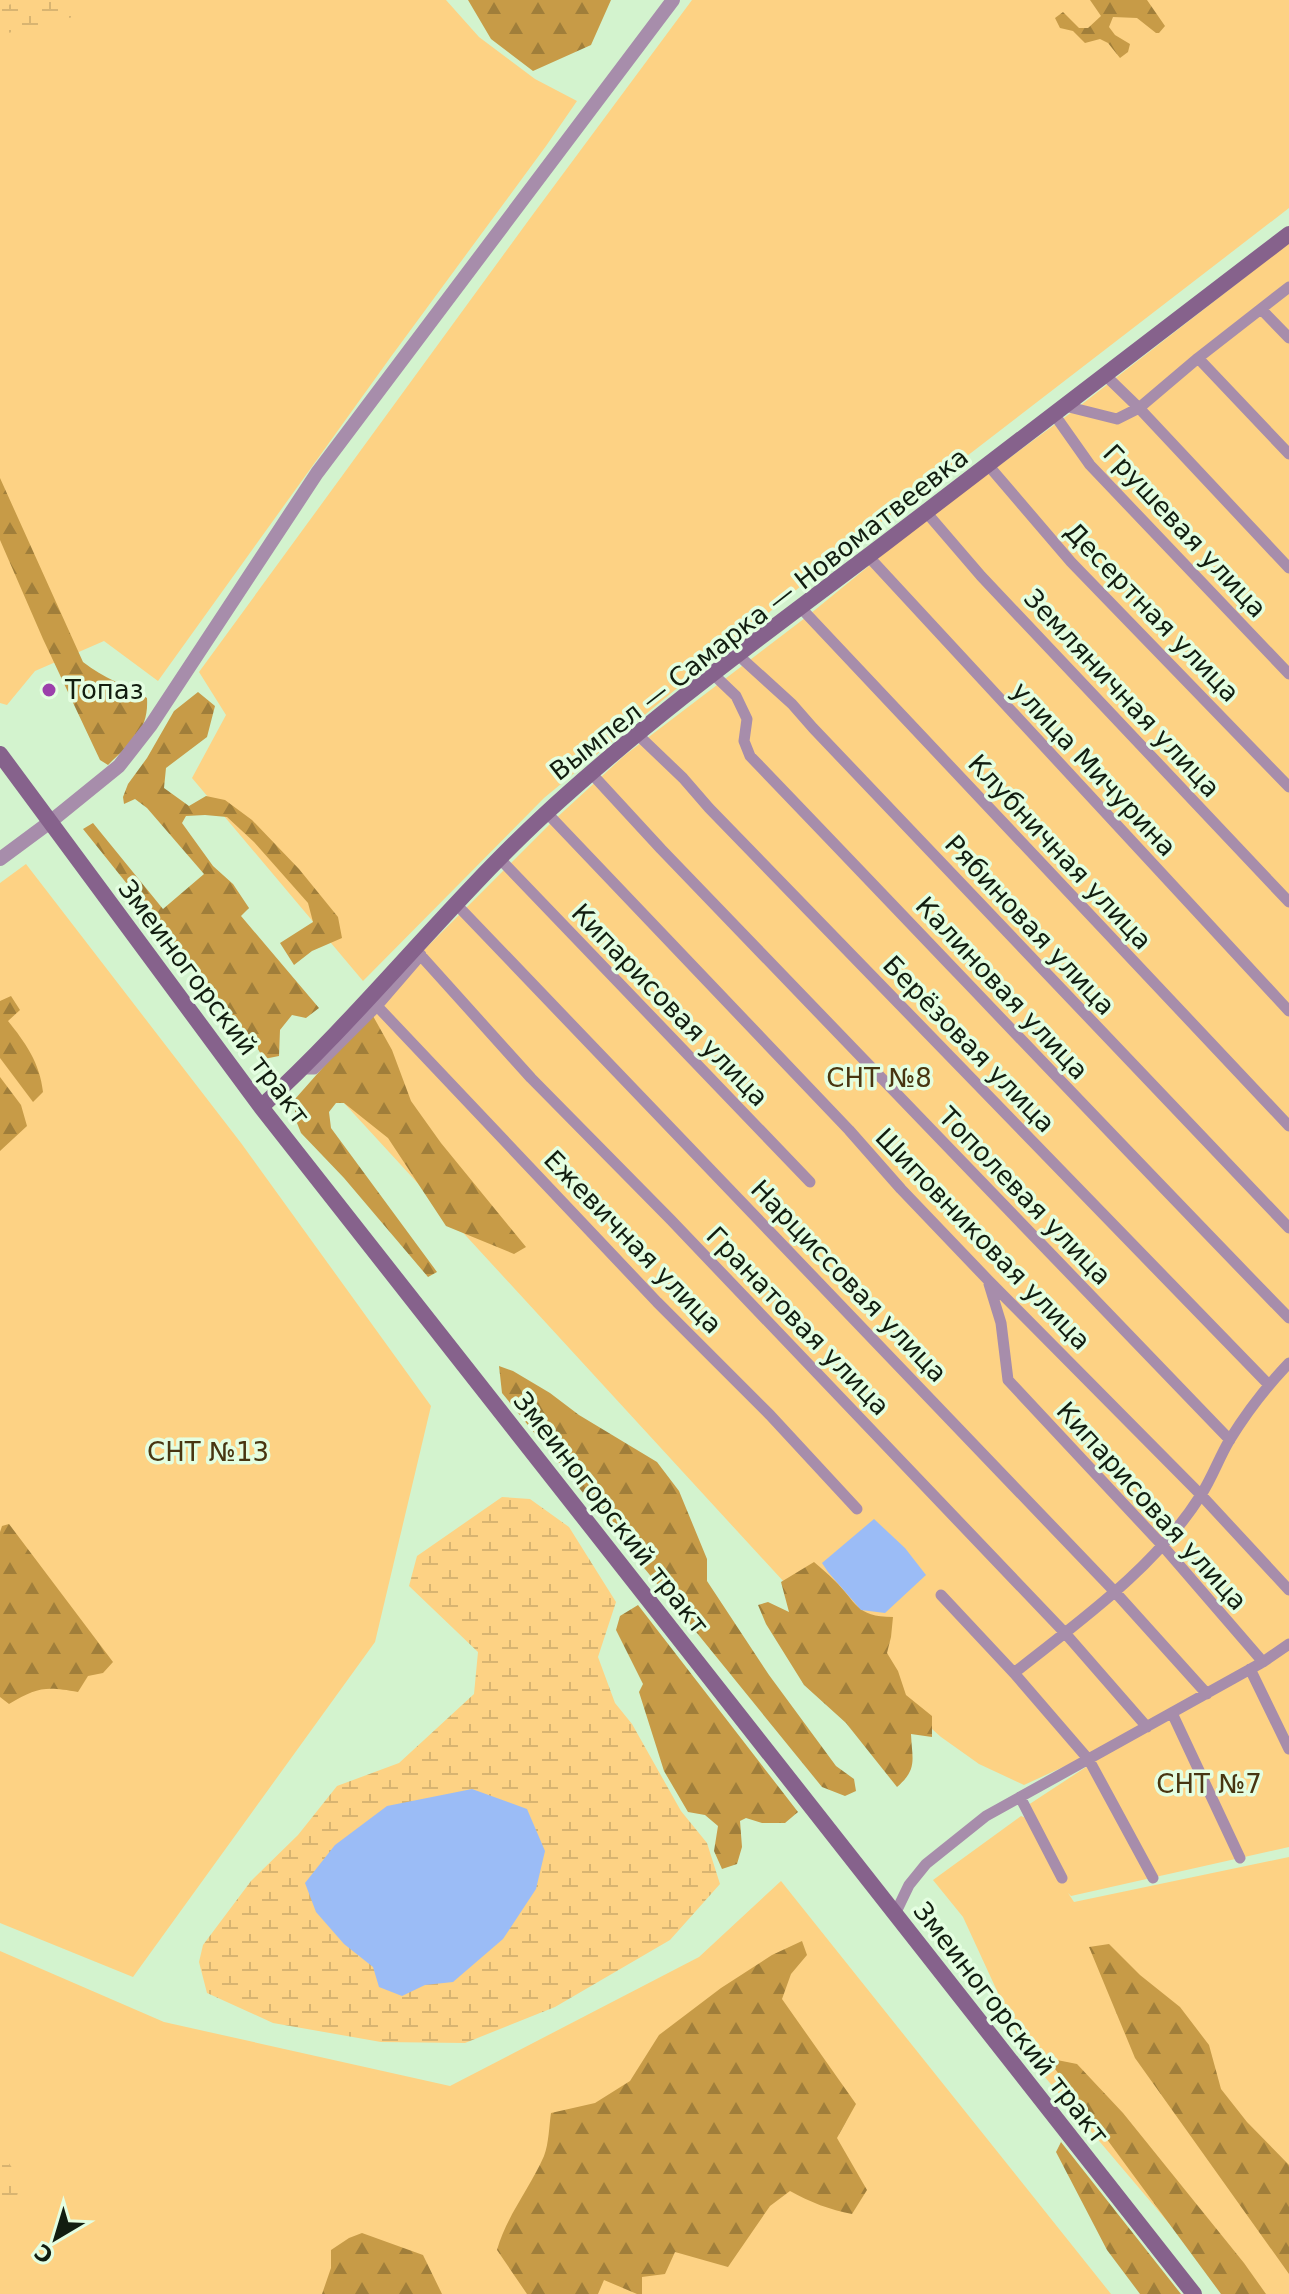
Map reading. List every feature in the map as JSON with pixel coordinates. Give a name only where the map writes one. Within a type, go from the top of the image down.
[{"type":"main road","name":"Вымпел — Самарка — Новоматвеевка","points":[[261,1107],[417,952],[455,903],[591,773],[713,674],[1289,234]]},
{"type":"main road","name":"Змеиногорский тракт","points":[[0,754],[261,1107],[1194,2294]]},
{"type":"street","points":[[0,859],[119,766],[151,725],[317,473],[673,0]]},
{"type":"street","points":[[1060,410],[1117,419],[1139,408],[1289,287]]},
{"type":"street","points":[[1261,309],[1289,338]]},
{"type":"street","points":[[1198,358],[1289,454]]},
{"type":"street","points":[[1104,374],[1289,568]]},
{"type":"street","name":"Грушевая улица","points":[[1060,410],[1090,465],[1289,674]]},
{"type":"street","name":"Десертная улица","points":[[988,465],[1071,562],[1289,787]]},
{"type":"street","name":"Земляничная улица","points":[[926,512],[981,576],[1289,902]]},
{"type":"street","name":"улица Мичурина","points":[[868,556],[1289,1011]]},
{"type":"street","name":"Клубничная улица","points":[[800,607],[1289,1126]]},
{"type":"street","name":"Рябиновая улица","points":[[738,655],[792,704],[1289,1228]]},
{"type":"street","name":"Калиновая улица","points":[[713,674],[736,696],[747,719],[744,741],[750,756],[1289,1318]]},
{"type":"street","name":"Берёзовая улица","points":[[637,734],[1269,1385]]},
{"type":"street","name":"Тополевая улица","points":[[591,773],[1230,1440]]},
{"type":"street","name":"Шиповниковая улица","points":[[547,813],[849,1130],[901,1189],[1201,1495],[1289,1590]]},
{"type":"street","name":"Кипарисовая улица","points":[[500,859],[810,1182]]},
{"type":"street","name":"Нарциссовая улица","points":[[455,903],[1116,1593],[1207,1694]]},
{"type":"street","points":[[302,1069],[314,1069],[377,1006],[417,952]]},
{"type":"street","name":"Гранатовая улица","points":[[417,952],[531,1078],[682,1231],[1065,1633],[1147,1727]]},
{"type":"street","name":"Ежевичная улица","points":[[377,1006],[857,1509]]},
{"type":"street","name":"Кипарисовая улица","points":[[988,1280],[1001,1323],[1008,1380],[1162,1545],[1263,1662]]},
{"type":"street","points":[[1014,1673],[1116,1593],[1162,1545],[1201,1495],[1230,1440],[1269,1385],[1289,1363]]},
{"type":"street","points":[[941,1595],[1089,1760],[1153,1878]]},
{"type":"street","points":[[895,1914],[909,1885],[926,1864],[986,1816],[1207,1694],[1289,1644]]},
{"type":"street","points":[[1250,1669],[1289,1749]]},
{"type":"street","points":[[1172,1713],[1240,1858]]},
{"type":"street","points":[[1020,1797],[1062,1878]]},
{"type":"green space","points":[[0,0],[446,0],[479,37],[535,79],[577,101],[158,681],[104,641],[35,671],[7,705],[0,703]]},
{"type":"green space","points":[[28,0],[81,0],[77,16],[0,35],[0,7]]},
{"type":"green space","points":[[468,0],[611,0],[591,45],[533,71],[491,39]]},
{"type":"green space","points":[[692,0],[1289,0],[1289,208],[841,553],[544,798],[363,981],[192,778],[226,715],[199,672]]},
{"type":"green space","points":[[1090,0],[1147,0],[1165,26],[1156,33],[1137,18],[1113,17],[1109,27],[1115,35],[1130,44],[1128,52],[1120,58],[1108,43],[1100,39],[1085,43],[1073,31],[1060,28],[1055,18],[1063,12],[1079,28],[1088,28],[1101,16]]},
{"type":"green space","name":"СНТ №8","points":[[1289,243],[1289,1847],[1071,1896],[1068,1893],[1074,1902],[1289,1857],[1289,2294],[1229,2294],[1027,2056],[963,1917],[933,1880],[1021,1816],[1026,1818],[1022,1809],[1141,1731],[1024,1785],[979,1764],[941,1737],[862,1667],[323,1078],[419,955],[553,821],[625,755],[805,618],[929,517],[1072,412]]},
{"type":"green space","points":[[0,478],[83,662],[147,698],[141,728],[131,743],[108,765],[100,760],[0,540]]},
{"type":"green space","points":[[198,692],[215,706],[207,737],[166,768],[164,788],[189,806],[206,796],[225,800],[252,820],[299,869],[338,917],[342,938],[312,951],[294,965],[280,943],[313,922],[308,903],[254,842],[227,817],[186,816],[182,823],[249,908],[241,916],[319,1008],[306,1018],[292,1015],[280,1030],[279,1056],[264,1059],[253,1041],[83,829],[93,823],[163,909],[204,874],[147,808],[135,799],[124,804],[123,797],[174,711]]},
{"type":"green space","name":"СНТ №13","points":[[26,864],[241,1143],[431,1406],[375,1642],[133,1977],[0,1923],[0,883]]},
{"type":"green space","points":[[11,996],[20,1010],[8,1021],[31,1054],[41,1081],[43,1092],[33,1102],[0,1058],[0,1001]]},
{"type":"green space","points":[[373,1016],[392,1050],[411,1101],[441,1143],[526,1247],[514,1254],[446,1226],[388,1138],[344,1103],[336,1103],[329,1112],[331,1128],[437,1272],[428,1277],[344,1178],[301,1133],[295,1118],[295,1099]]},
{"type":"green space","points":[[0,1077],[21,1105],[27,1126],[0,1151]]},
{"type":"green space","points":[[499,1366],[550,1393],[579,1415],[657,1462],[679,1491],[707,1559],[707,1581],[769,1675],[836,1766],[854,1779],[856,1791],[845,1796],[822,1787],[502,1393]]},
{"type":"green space","points":[[502,1497],[530,1499],[569,1527],[616,1602],[598,1657],[615,1703],[632,1724],[681,1811],[707,1843],[720,1884],[670,1940],[555,2007],[465,2043],[381,2042],[273,2023],[207,1993],[199,1962],[203,1945],[251,1881],[298,1835],[337,1786],[399,1763],[474,1694],[478,1652],[409,1586],[417,1556]]},
{"type":"green space","points":[[9,1524],[113,1662],[103,1673],[88,1676],[78,1692],[42,1689],[9,1704],[0,1697],[0,1532],[2,1526]]},
{"type":"green space","points":[[814,1562],[858,1607],[871,1614],[893,1617],[887,1653],[898,1671],[906,1695],[932,1716],[932,1737],[911,1734],[911,1769],[897,1787],[846,1723],[804,1685],[766,1624],[758,1605],[768,1602],[789,1612],[781,1582]]},
{"type":"green space","points":[[638,1605],[798,1812],[785,1823],[762,1823],[746,1818],[740,1821],[742,1847],[737,1864],[722,1869],[714,1851],[718,1826],[705,1815],[688,1812],[664,1771],[639,1692],[643,1684],[616,1630],[620,1616]]},
{"type":"green space","points":[[781,1881],[1111,2294],[0,2294],[0,1951],[164,2022],[450,2086],[699,1957]]},
{"type":"green space","points":[[802,1941],[807,1955],[791,1974],[782,1999],[856,2104],[837,2138],[867,2190],[852,2214],[820,2205],[790,2191],[770,2206],[728,2267],[675,2252],[665,2274],[642,2277],[642,2294],[604,2280],[598,2294],[527,2294],[497,2250],[506,2226],[544,2156],[551,2113],[595,2103],[630,2081],[659,2035],[721,1988],[772,1955]]},
{"type":"green space","points":[[1109,1944],[1140,1975],[1180,2007],[1209,2045],[1221,2089],[1247,2122],[1289,2165],[1289,2274],[1135,2058],[1089,1947]]},
{"type":"green space","points":[[1047,2058],[1077,2064],[1123,2113],[1266,2294],[1221,2294]]},
{"type":"green space","points":[[1061,2142],[1181,2294],[1140,2294],[1107,2250],[1056,2152]]},
{"type":"green space","points":[[8,2162],[21,2180],[17,2196],[0,2198],[0,2163]]},
{"type":"green space","points":[[362,2233],[423,2255],[442,2294],[322,2294],[331,2268],[331,2250]]},
{"type":"water","points":[[874,1519],[905,1548],[926,1575],[885,1613],[861,1610],[822,1563]]},
{"type":"water","points":[[472,1789],[527,1809],[545,1851],[536,1889],[503,1939],[453,1982],[425,1985],[402,1996],[379,1987],[373,1967],[344,1944],[316,1912],[305,1883],[335,1845],[387,1806]]},
{"type":"place","name":"Топаз","points":[[49,690]]},
{"type":"park label","name":"СНТ №7","points":[[1209,1784]]}]
